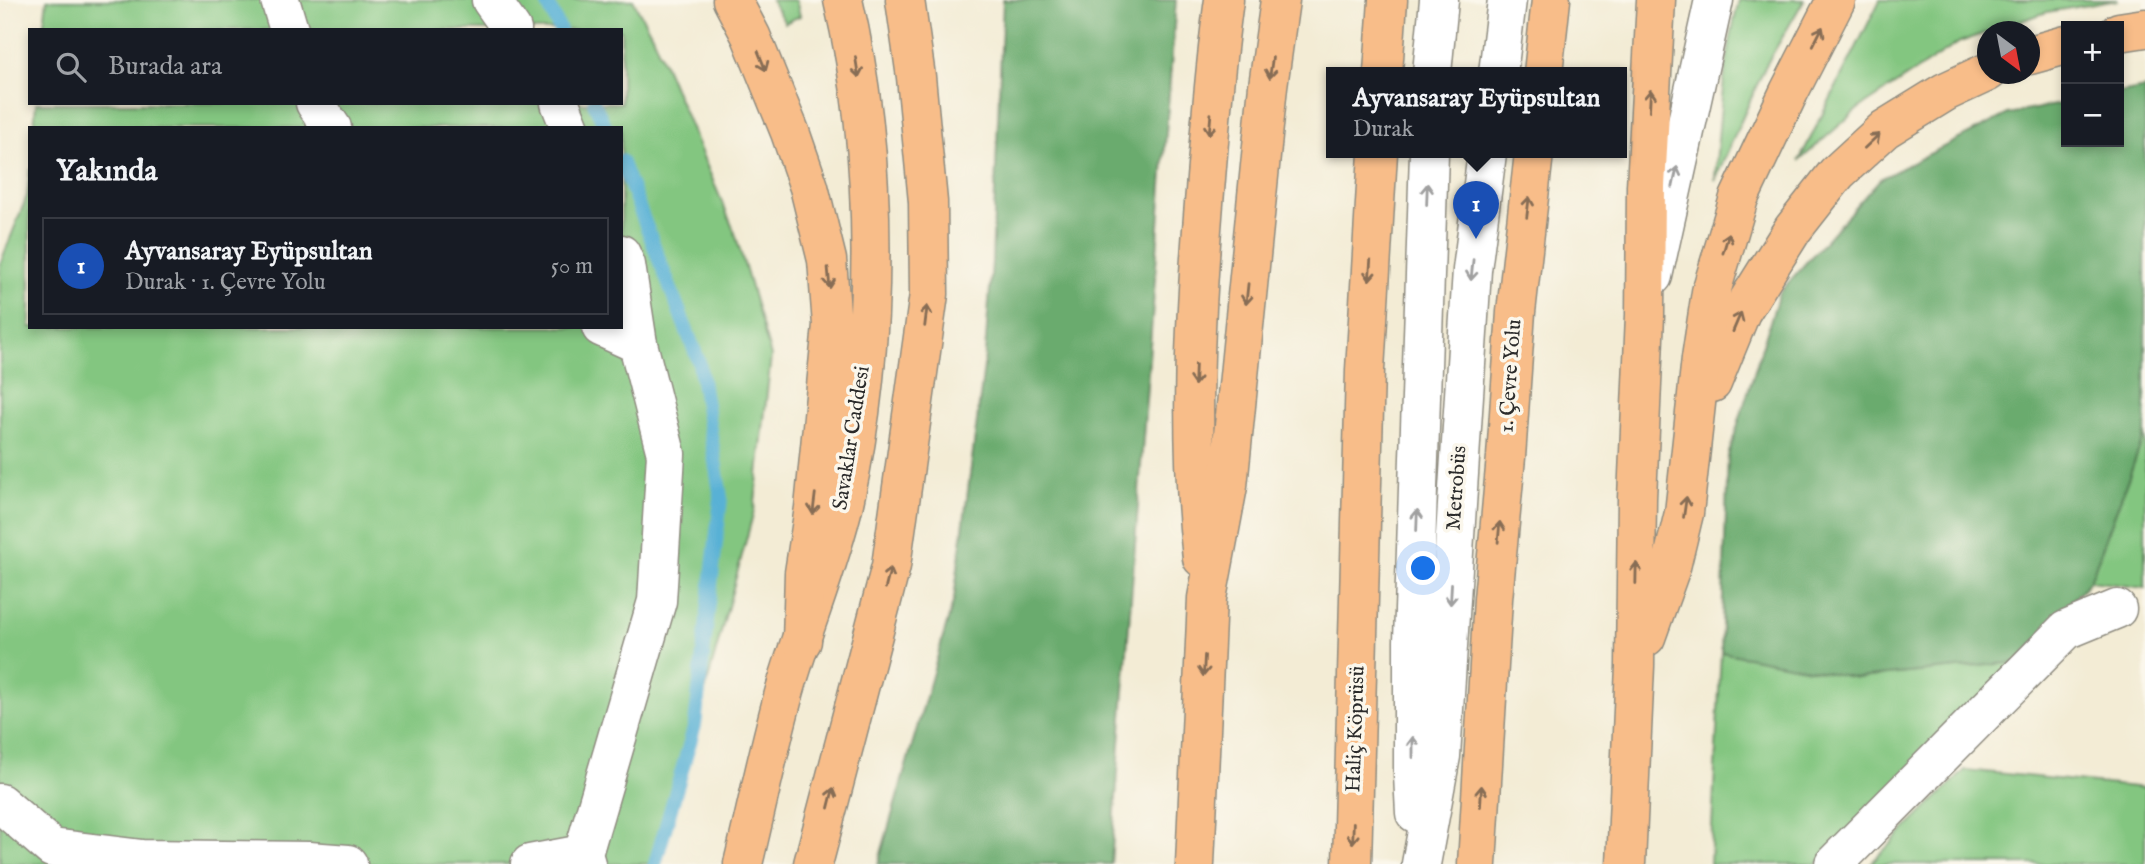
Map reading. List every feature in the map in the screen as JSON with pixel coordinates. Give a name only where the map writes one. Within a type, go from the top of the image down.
[{"type":"main road","points":[[732,0],[751,36],[790,132],[809,187],[827,260],[832,325],[814,508],[804,573],[802,641]]},
{"type":"main road","name":"Savaklar Caddesi","points":[[743,864],[786,689],[826,571],[844,502],[861,406],[869,291],[866,127],[844,0]]},
{"type":"main road","points":[[813,864],[891,566],[929,294],[928,202],[911,30],[905,0]]},
{"type":"main road","points":[[1215,0],[1216,56]]},
{"type":"main road","points":[[1207,598],[1196,507],[1194,413],[1198,274],[1216,56],[1224,0]]},
{"type":"main road","points":[[1195,864],[1207,598],[1228,486],[1268,86],[1280,0]]},
{"type":"main road","points":[[1384,67],[1388,0]]},
{"type":"main road","points":[[1544,67],[1551,0]]},
{"type":"main road","points":[[1626,864],[1635,666],[1646,186],[1656,0]]},
{"type":"main road","points":[[1635,666],[1671,567],[1684,513],[1711,292],[1739,198],[1836,0]]},
{"type":"main road","points":[[2124,31],[2145,28]]},
{"type":"main road","points":[[2040,52],[2061,46]]},
{"type":"main road","points":[[1693,431],[1741,312],[1793,229],[1837,173],[1885,129],[1945,92],[1977,77]]},
{"type":"main road","name":"Haliç Köprüsü","points":[[1352,864],[1369,281],[1378,158]]},
{"type":"main road","name":"1. Çevre Yolu","points":[[1477,864],[1493,599],[1516,312],[1533,158]]},
{"type":"lane","points":[[280,0],[288,28]]},
{"type":"lane","points":[[491,0],[511,28]]},
{"type":"lane","points":[[1433,67],[1439,0]]},
{"type":"lane","points":[[1499,67],[1507,0]]},
{"type":"lane","points":[[1645,315],[1714,0]]},
{"type":"lane","points":[[316,105],[331,126]]},
{"type":"lane","points":[[561,105],[569,126]]},
{"type":"lane","name":"Metrobüs","points":[[1420,864],[1413,775],[1413,641],[1429,158]]},
{"type":"lane","name":"Metrobüs","points":[[1420,864],[1441,756],[1472,270],[1486,158]]},
{"type":"lane","points":[[530,864],[584,859],[657,601],[666,454],[638,344],[623,258]]},
{"type":"lane","points":[[605,329],[638,344]]},
{"type":"lane","points":[[1834,864],[2066,630],[2118,610]]},
{"type":"lane","points":[[0,803],[52,848],[142,859],[348,864]]},
{"type":"green space","points":[[47,0],[633,0],[652,35],[735,233],[771,356],[754,511],[658,864],[0,864],[0,264],[27,196],[28,187],[28,329],[623,329],[623,126],[34,126],[36,105],[623,105],[623,28],[43,28]]},
{"type":"green space","points":[[771,0],[796,0],[800,16],[785,23]]},
{"type":"green space","points":[[1003,0],[1176,0],[1111,864],[878,864],[954,599],[984,366],[992,262]]},
{"type":"green space","points":[[1739,0],[1804,0],[1765,67],[1715,180],[1729,44]]},
{"type":"green space","points":[[1880,0],[2118,0],[2047,12],[2021,21],[1977,21],[1977,36],[1960,42],[1858,109],[1799,161]]},
{"type":"green space","points":[[2145,88],[2145,433],[2090,581],[2018,662],[1857,678],[1721,652],[1728,456],[1779,293],[1880,179],[2008,114],[2061,104],[2061,147],[2124,147],[2124,92]]},
{"type":"green space","points":[[2145,433],[2145,588],[2090,581]]},
{"type":"green space","points":[[1721,652],[1857,678],[2018,662],[1817,864],[1710,864]]},
{"type":"green space","points":[[1965,770],[2145,788],[2145,864],[1870,864]]},
{"type":"waterway","points":[[546,0],[559,28]]},
{"type":"waterway","points":[[595,105],[605,126]]},
{"type":"waterway","points":[[623,166],[699,362],[721,498],[695,725],[655,864]]},
{"type":"place","name":"Ayvansaray Eyüpsultan","points":[[1476,239]]}]
